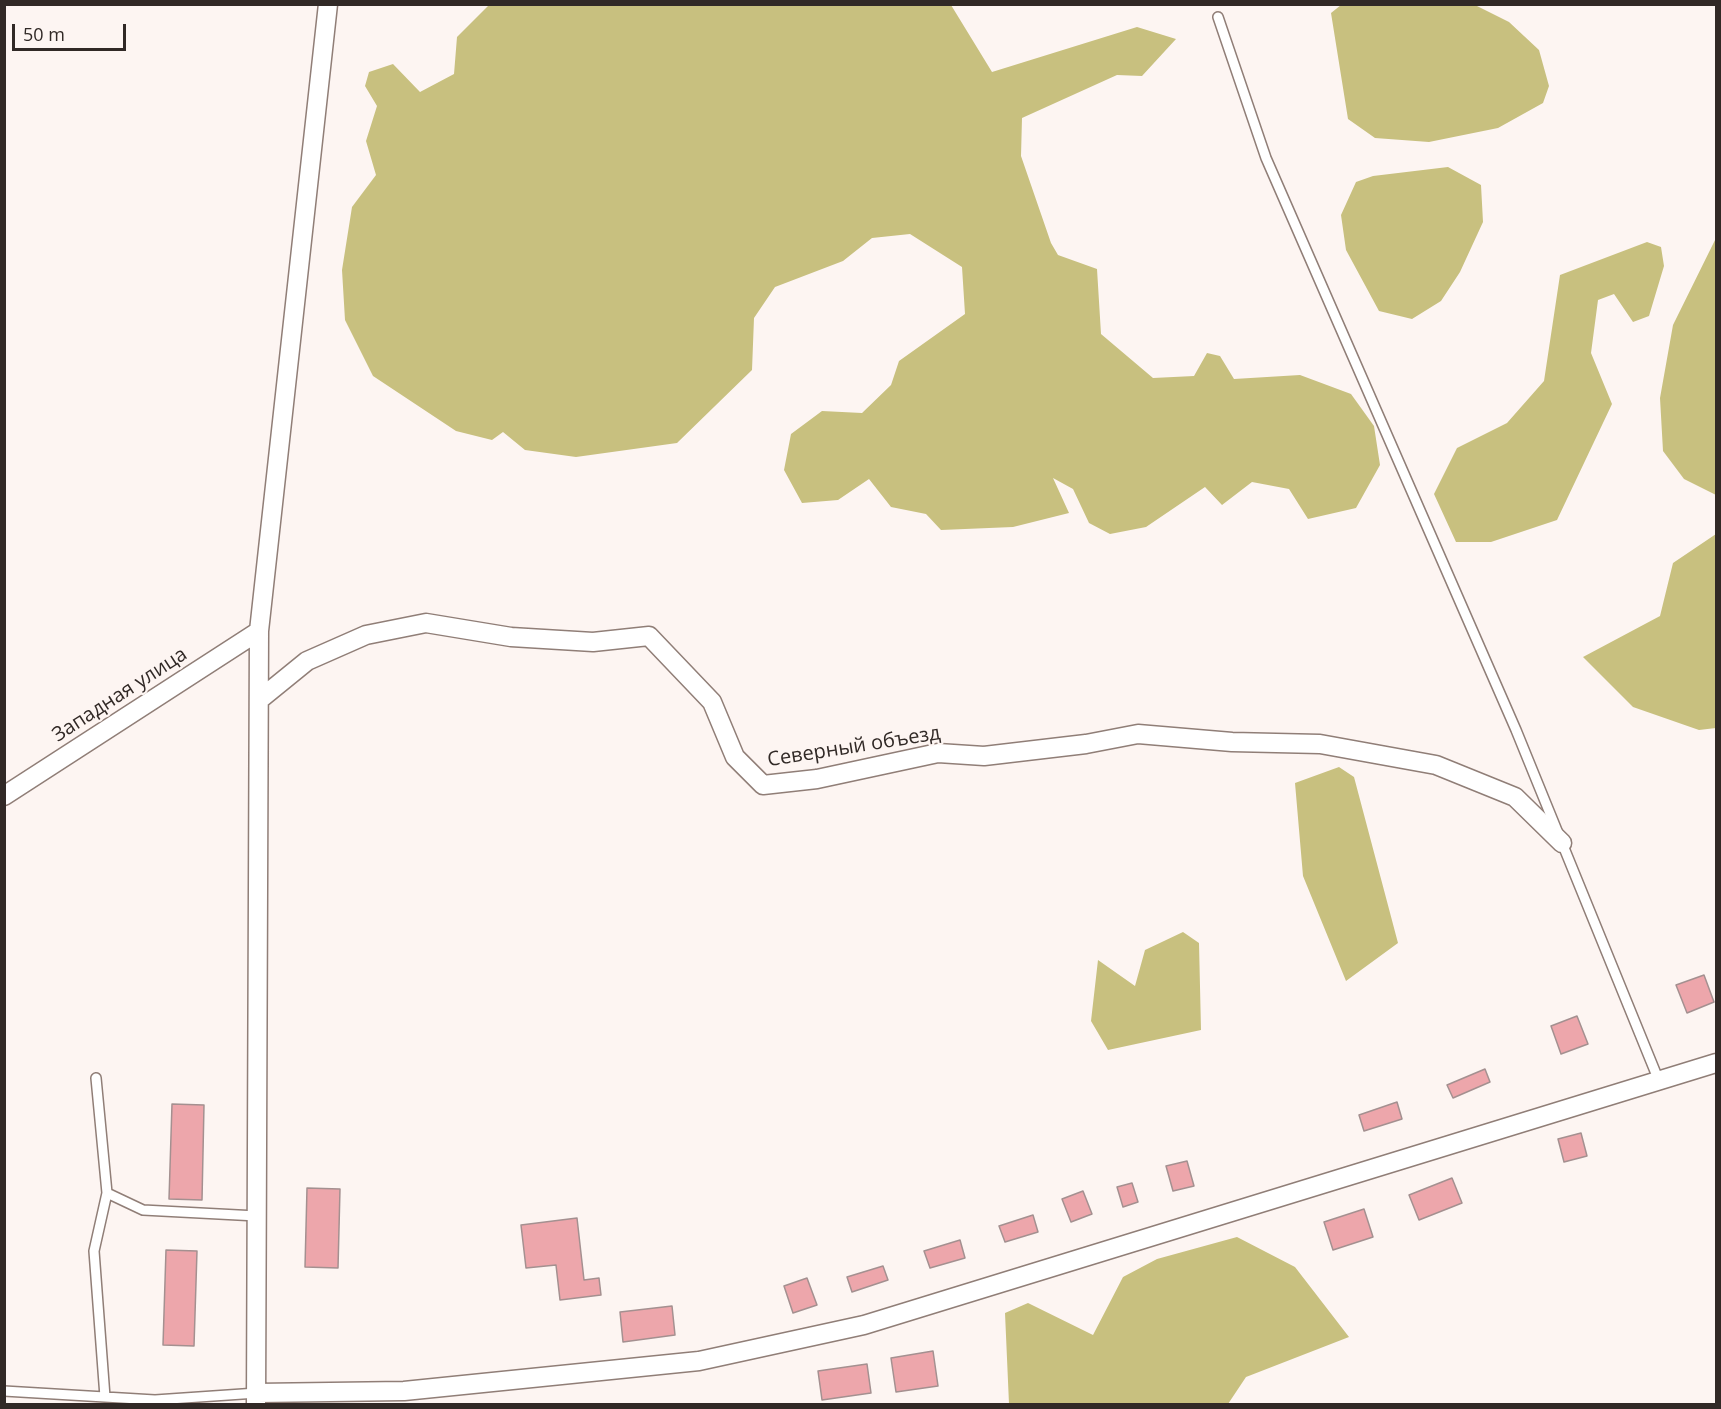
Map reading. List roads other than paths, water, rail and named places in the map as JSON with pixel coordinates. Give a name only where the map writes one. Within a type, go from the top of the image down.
[{"type":"street","points":[[328,4],[259,631],[257,1399],[404,1391],[699,1361],[864,1325],[1716,1063]]},
{"type":"street","name":"Северный объезд","points":[[259,700],[307,661],[366,635],[426,622],[511,637],[593,642],[649,636],[712,702],[735,757],[764,785],[817,779],[938,753],[984,756],[1086,744],[1138,734],[1232,742],[1320,744],[1436,765],[1506,793],[1515,797],[1562,843]]},
{"type":"street","name":"Западная улица","points":[[4,796],[259,631]]},
{"type":"lane","points":[[1218,16],[1266,158],[1516,730],[1659,1081]]},
{"type":"lane","points":[[96,1078],[107,1193],[94,1251],[105,1397]]},
{"type":"lane","points":[[107,1193],[143,1210],[257,1216]]},
{"type":"lane","points":[[4,1391],[155,1400],[257,1399]]}]
